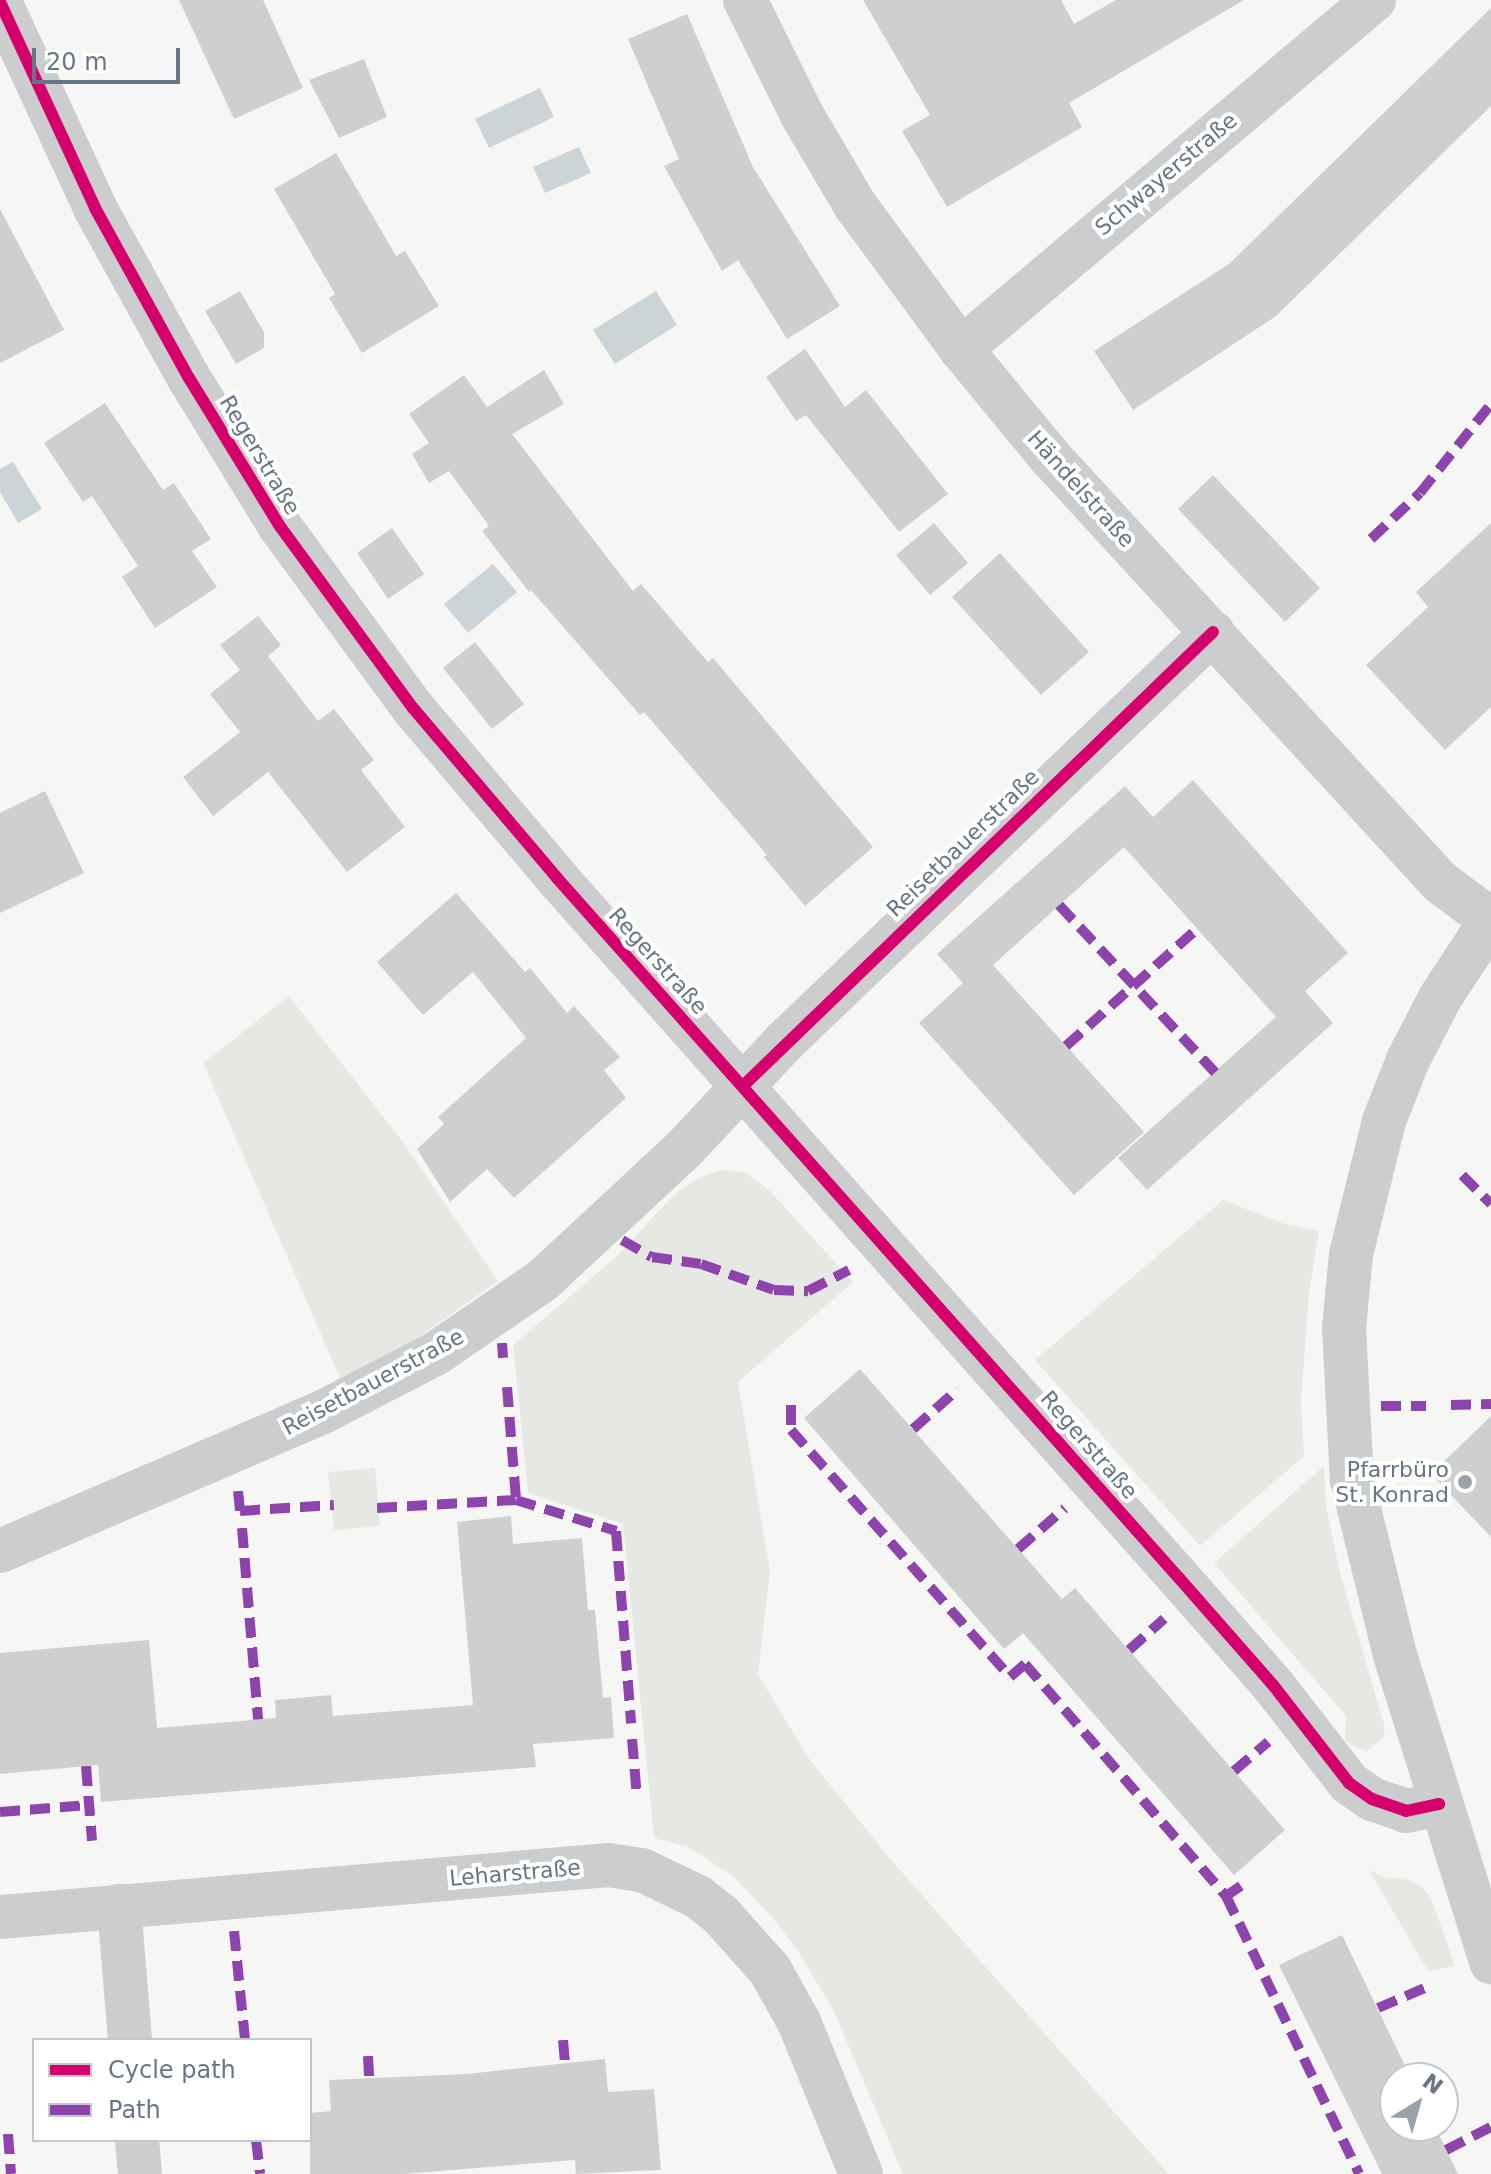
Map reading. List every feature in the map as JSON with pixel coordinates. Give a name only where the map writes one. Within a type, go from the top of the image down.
[{"type":"street","name":"Händelstraße","points":[[745,0],[802,115],[855,205],[961,349],[1051,458],[1440,882],[1491,920]]},
{"type":"street","name":"Schwayerstraße","points":[[961,349],[1374,0]]},
{"type":"street","name":"Regerstraße","points":[[0,2],[22,56],[101,218],[189,378],[279,525],[358,637],[439,740],[1273,1685],[1349,1783],[1372,1799],[1406,1811],[1439,1804]]},
{"type":"street","name":"Reisetbauerstraße","points":[[0,1551],[235,1452],[435,1354],[543,1280],[684,1149],[784,1042],[1213,632]]},
{"type":"street","points":[[1491,920],[1440,998],[1408,1060],[1384,1121],[1351,1254],[1344,1328],[1352,1480],[1395,1655],[1439,1804],[1491,1962]]},
{"type":"street","name":"Leharstraße","points":[[0,1917],[609,1865],[642,1870],[698,1897],[721,1915],[770,1970],[799,2022],[861,2174]]},
{"type":"street","points":[[119,1906],[130,2038]]},
{"type":"street","points":[[137,2142],[140,2174]]},
{"type":"shaded area","points":[[540,88],[554,117],[489,148],[475,119]]},
{"type":"shaded area","points":[[579,147],[591,173],[545,193],[533,167]]},
{"type":"shaded area","points":[[656,291],[677,325],[615,364],[593,330]]},
{"type":"shaded area","points":[[13,462],[42,509],[18,523],[0,492],[0,469]]},
{"type":"shaded area","points":[[493,564],[517,592],[468,633],[444,604]]},
{"type":"shaded area","points":[[289,996],[403,1142],[498,1281],[406,1346],[340,1378],[203,1063]]},
{"type":"shaded area","points":[[722,1170],[744,1172],[770,1191],[853,1282],[738,1382],[770,1571],[758,1675],[810,1760],[892,1861],[1169,2174],[903,2174],[833,2009],[796,1948],[734,1877],[689,1847],[654,1838],[623,1524],[528,1493],[513,1345],[616,1257],[675,1194],[700,1177]]},
{"type":"shaded area","points":[[1223,1200],[1285,1224],[1319,1231],[1309,1293],[1301,1402],[1304,1456],[1200,1546],[1035,1360]]},
{"type":"shaded area","points":[[1324,1466],[1326,1505],[1339,1569],[1385,1728],[1383,1738],[1367,1751],[1350,1745],[1345,1739],[1346,1716],[1214,1563]]},
{"type":"shaded area","points":[[375,1468],[380,1526],[334,1530],[328,1472]]},
{"type":"shaded area","points":[[1369,1870],[1387,1878],[1410,1880],[1422,1887],[1431,1898],[1455,1966],[1428,1971]]},
{"type":"building","points":[[179,0],[263,0],[303,88],[234,119]]},
{"type":"building","points":[[863,0],[1061,0],[1074,24],[1116,0],[1244,0],[1069,103],[1082,127],[947,207],[902,131],[930,115]]},
{"type":"building","points":[[1491,8],[1491,106],[1276,316],[1133,410],[1094,351],[1229,264]]},
{"type":"building","points":[[687,14],[753,167],[840,306],[787,339],[738,260],[722,271],[664,166],[679,159],[628,39]]},
{"type":"building","points":[[364,59],[387,117],[339,138],[309,80]]},
{"type":"building","points":[[336,153],[396,256],[405,251],[439,306],[362,353],[329,298],[335,294],[274,189]]},
{"type":"building","points":[[0,209],[64,330],[0,363]]},
{"type":"building","points":[[240,291],[264,332],[264,348],[236,364],[205,311]]},
{"type":"building","points":[[805,349],[845,407],[866,390],[948,494],[899,532],[806,415],[796,421],[766,377]]},
{"type":"building","points":[[544,370],[564,404],[512,434],[633,591],[641,584],[708,662],[713,658],[873,847],[805,906],[764,857],[767,855],[644,712],[640,715],[531,590],[529,592],[482,531],[489,526],[449,471],[429,483],[412,454],[429,443],[409,414],[464,375],[487,407]]},
{"type":"building","points":[[105,403],[163,490],[174,483],[211,539],[192,551],[217,587],[155,628],[122,577],[138,566],[92,496],[83,502],[44,443]]},
{"type":"building","points":[[1213,475],[1320,588],[1285,622],[1178,509]]},
{"type":"building","points":[[934,523],[968,563],[930,595],[896,555]]},
{"type":"building","points":[[1491,523],[1491,707],[1445,750],[1366,665],[1428,607],[1416,592]]},
{"type":"building","points":[[392,528],[424,574],[388,599],[357,553]]},
{"type":"building","points":[[1000,553],[1089,652],[1041,695],[952,597]]},
{"type":"building","points":[[258,616],[281,645],[268,656],[318,721],[334,709],[374,760],[361,770],[405,827],[347,872],[268,772],[213,816],[183,777],[240,732],[210,694],[240,670],[220,645]]},
{"type":"building","points":[[475,642],[524,704],[492,729],[443,668]]},
{"type":"building","points":[[1193,780],[1348,953],[1305,991],[1333,1023],[1147,1190],[1118,1158],[1276,1017],[1124,847],[993,965],[1144,1132],[1074,1195],[919,1023],[963,983],[937,954],[1125,786],[1153,817]]},
{"type":"building","points":[[45,791],[84,873],[0,913],[0,813]]},
{"type":"building","points":[[456,893],[525,972],[530,968],[567,1013],[574,1006],[620,1057],[604,1070],[626,1098],[514,1198],[487,1169],[450,1202],[417,1149],[444,1124],[438,1117],[526,1038],[473,972],[423,1015],[377,962]]},
{"type":"building","points":[[860,1369],[1062,1599],[1075,1588],[1285,1830],[1234,1875],[1023,1633],[1004,1649],[804,1418]]},
{"type":"building","name":"Pfarrbüro St. Konrad","points":[[1491,1416],[1491,1537],[1431,1474]]},
{"type":"building","points":[[511,1516],[513,1544],[582,1538],[588,1610],[595,1610],[603,1698],[611,1697],[614,1738],[533,1744],[536,1767],[101,1802],[98,1765],[0,1774],[0,1653],[149,1640],[157,1728],[276,1718],[275,1700],[331,1695],[333,1716],[473,1705],[457,1522]]},
{"type":"building","points":[[1342,1935],[1403,2062],[1379,2062],[1379,2142],[1443,2142],[1458,2174],[1382,2174],[1279,1965]]},
{"type":"building","points":[[605,2059],[608,2092],[654,2089],[661,2170],[576,2174],[575,2160],[405,2174],[310,2174],[312,2113],[331,2111],[329,2080],[467,2074]]},
{"type":"marked path","points":[[1371,539],[1420,493],[1491,404]]},
{"type":"marked path","points":[[1059,905],[1215,1072]]},
{"type":"marked path","points":[[1066,1046],[1197,929]]},
{"type":"marked path","points":[[1462,1175],[1491,1204]]},
{"type":"marked path","points":[[622,1240],[652,1257],[701,1264],[774,1290],[808,1291],[849,1270]]},
{"type":"marked path","points":[[502,1343],[503,1358]]},
{"type":"marked path","points":[[507,1387],[516,1500]]},
{"type":"marked path","points":[[913,1429],[958,1389]]},
{"type":"marked path","points":[[1451,1405],[1491,1404]]},
{"type":"marked path","points":[[791,1405],[791,1430],[1010,1677],[1025,1664],[1226,1896],[1359,2174]]},
{"type":"marked path","points":[[1381,1406],[1426,1406]]},
{"type":"marked path","points":[[238,1491],[240,1511],[334,1505]]},
{"type":"marked path","points":[[377,1508],[516,1500],[616,1531],[631,1723]]},
{"type":"marked path","points":[[1018,1549],[1065,1508]]},
{"type":"marked path","points":[[242,1528],[258,1719]]},
{"type":"marked path","points":[[1129,1650],[1164,1619]]},
{"type":"marked path","points":[[632,1739],[637,1797]]},
{"type":"marked path","points":[[1234,1771],[1268,1742]]},
{"type":"marked path","points":[[86,1766],[92,1841]]},
{"type":"marked path","points":[[0,1812],[89,1805]]},
{"type":"marked path","points":[[1226,1896],[1241,1886]]},
{"type":"marked path","points":[[234,1931],[245,2038]]},
{"type":"marked path","points":[[1378,2008],[1427,1987]]},
{"type":"marked path","points":[[563,2040],[565,2062]]},
{"type":"marked path","points":[[368,2056],[369,2077]]},
{"type":"marked path","points":[[1446,2150],[1491,2127]]},
{"type":"marked path","points":[[8,2134],[11,2174]]},
{"type":"marked path","points":[[256,2142],[260,2174]]},
{"type":"cycle path","points":[[0,2],[95,208],[189,378],[279,525],[413,708],[557,878],[1273,1685],[1349,1783],[1372,1799],[1406,1811],[1439,1804]]},
{"type":"cycle path","points":[[744,1085],[1213,632]]},
{"type":"place","name":"Pfarrbüro St. Konrad","points":[[1465,1482]]}]
